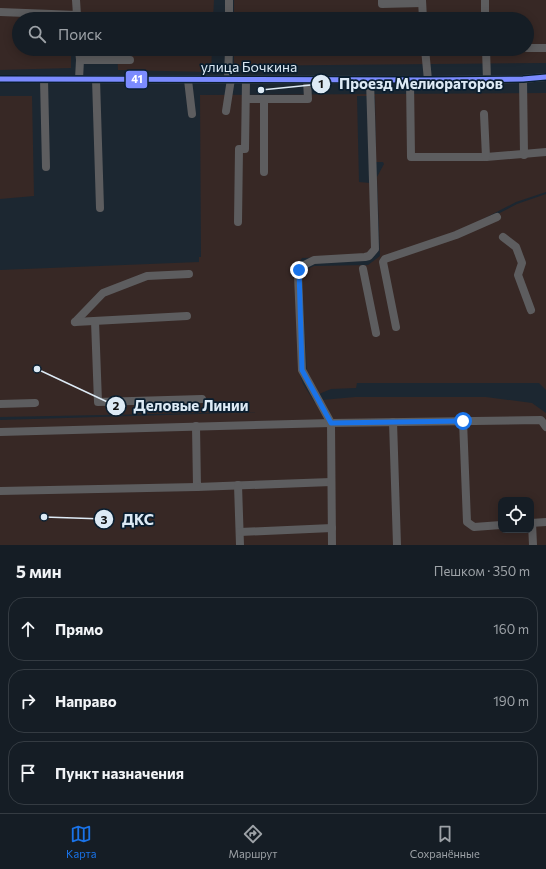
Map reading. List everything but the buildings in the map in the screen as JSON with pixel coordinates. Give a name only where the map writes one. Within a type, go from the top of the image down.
[{"type":"street","points":[[76,0],[77,12]]},
{"type":"street","points":[[229,0],[229,12]]},
{"type":"street","points":[[382,0],[382,4],[422,2],[423,12]]},
{"type":"street","points":[[485,0],[485,12]]},
{"type":"street","points":[[0,12],[12,13]]},
{"type":"street","points":[[534,48],[546,48]]},
{"type":"street","points":[[80,56],[80,79]]},
{"type":"street","points":[[226,111],[230,79],[229,56]]},
{"type":"street","points":[[426,56],[428,80]]},
{"type":"street","points":[[486,56],[487,80]]},
{"type":"street","points":[[80,60],[130,60]]},
{"type":"street","name":"улица Бочкина","points":[[0,79],[487,80],[546,77]]},
{"type":"street","points":[[44,79],[46,167]]},
{"type":"street","points":[[96,79],[100,208]]},
{"type":"street","points":[[523,79],[524,155]]},
{"type":"street","points":[[188,80],[192,114]]},
{"type":"street","points":[[238,222],[239,149],[245,149],[246,80]]},
{"type":"street","points":[[246,100],[308,99],[307,80]]},
{"type":"street","points":[[332,545],[331,423],[302,370],[299,270],[310,261],[370,256],[375,249],[370,80]]},
{"type":"street","points":[[410,80],[411,157],[486,157],[546,152]]},
{"type":"street","points":[[264,99],[264,172]]},
{"type":"street","points":[[484,114],[486,157]]},
{"type":"street","points":[[396,327],[383,262],[385,258],[456,235],[497,217]]},
{"type":"street","points":[[503,237],[516,247],[522,263],[518,275],[531,310]]},
{"type":"street","points":[[363,269],[376,333]]},
{"type":"street","points":[[187,316],[75,322],[103,293],[147,276],[189,274]]},
{"type":"street","points":[[94,321],[98,402],[202,399]]},
{"type":"street","points":[[0,404],[35,403]]},
{"type":"street","points":[[0,432],[331,423],[541,420],[546,427]]},
{"type":"street","points":[[463,421],[467,522],[474,527],[498,525]]},
{"type":"street","points":[[393,422],[397,545]]},
{"type":"street","points":[[196,426],[197,487]]},
{"type":"street","points":[[0,491],[197,487],[331,482]]},
{"type":"street","points":[[238,485],[240,545]]},
{"type":"street","points":[[534,523],[546,522]]},
{"type":"street","points":[[240,532],[332,528]]},
{"type":"street","points":[[532,533],[533,545]]},
{"type":"shaded area","points":[[0,0],[214,0],[213,12],[12,12],[12,56],[71,56],[71,68],[0,70]]},
{"type":"shaded area","points":[[234,0],[546,0],[546,63],[234,66],[234,56],[534,56],[534,12],[234,12]]},
{"type":"shaded area","points":[[117,56],[212,56],[211,72],[118,70]]},
{"type":"shaded area","points":[[546,93],[546,192],[516,202],[462,230],[463,232],[517,204],[546,194],[546,390],[539,383],[357,383],[356,388],[331,389],[319,394],[307,372],[302,278],[305,270],[314,266],[368,265],[380,256],[377,177],[384,164],[383,162],[376,162],[375,96],[357,96],[359,182],[370,183],[372,249],[366,256],[302,258],[297,266],[300,375],[303,384],[315,403],[322,400],[355,397],[486,397],[532,403],[546,413],[546,545],[0,545],[0,420],[262,412],[0,417],[0,270],[199,262],[199,257],[201,257],[200,95]]},
{"type":"shaded area","points":[[0,96],[32,96],[34,196],[0,199]]},
{"type":"transit line","name":"41","points":[[0,79],[428,80],[523,79],[546,77]]},
{"type":"place","name":"Проезд Мелиораторов","points":[[261,90]]},
{"type":"place","name":"Деловые Линии","points":[[37,369]]},
{"type":"place","name":"ДКС","points":[[44,517]]},
{"type":"route","points":[[299,270],[302,370],[306,380],[331,423],[463,421]]}]
